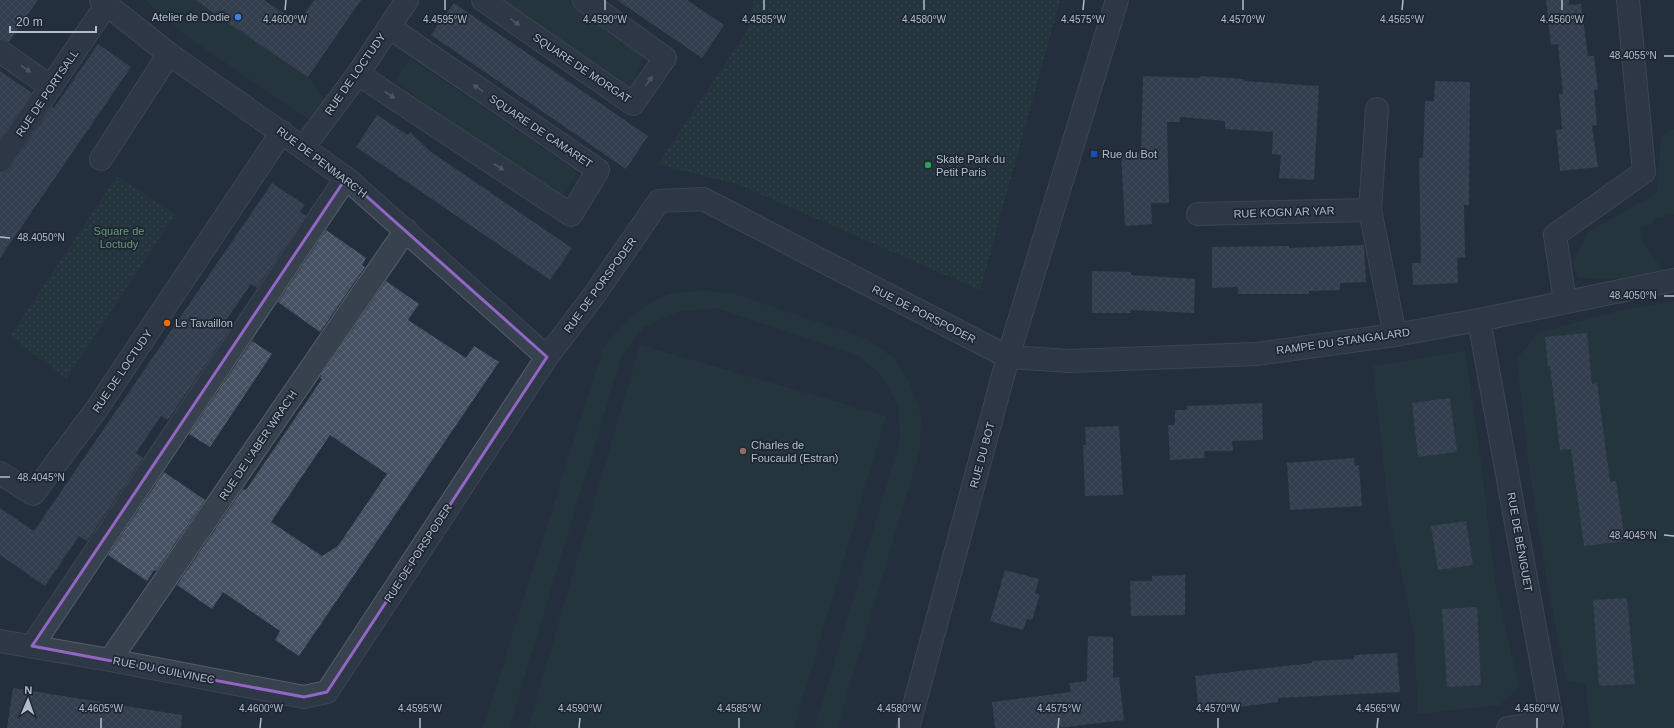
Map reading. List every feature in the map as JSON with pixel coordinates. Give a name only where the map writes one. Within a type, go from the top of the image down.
[{"type":"street","name":"RUE DE LOCTUDY","points":[[303,148],[358,74],[407,0]]},
{"type":"street","name":"SQUARE DE MORGAT","points":[[483,0],[633,104],[665,58],[584,0]]},
{"type":"street","name":"RUE DU BOT","points":[[908,728],[1008,357],[1117,0]]},
{"type":"street","points":[[1565,302],[1556,235],[1644,172],[1628,0]]},
{"type":"street","name":"RUE DE PENMARC'H","points":[[104,2],[169,54],[346,178],[547,357]]},
{"type":"street","name":"RUE DE PORTSALL","points":[[0,161],[51,87],[104,2]]},
{"type":"street","name":"SQUARE DE CAMARET","points":[[358,74],[571,215],[598,170],[388,27]]},
{"type":"street","points":[[0,51],[51,87]]},
{"type":"street","points":[[101,159],[169,54]]},
{"type":"street","points":[[1377,109],[1370,210],[1395,334]]},
{"type":"street","name":"RUE DE LOCTUDY","points":[[0,473],[33,494],[96,410],[282,132]]},
{"type":"street","points":[[32,646],[346,178]]},
{"type":"street","name":"RUE DE PORSPODER","points":[[327,692],[547,357],[595,294],[659,201],[703,199],[1008,357]]},
{"type":"street","name":"RUE KOGN AR YAR","points":[[1198,214],[1370,210]]},
{"type":"street","name":"RUE DE L'ABER WRAC'H","points":[[110,660],[406,230]]},
{"type":"street","name":"RAMPE DU STANGALARD","points":[[1008,357],[1070,361],[1256,354],[1479,320],[1674,280]]},
{"type":"street","name":"RUE DE BÉNIGUET","points":[[1479,320],[1552,721],[1508,728]]},
{"type":"street","name":"RUE DU GUILVINEC","points":[[0,641],[110,660],[304,697],[327,692]]},
{"type":"highlighted area","points":[[346,178],[547,357],[327,692],[304,697],[32,646]]},
{"type":"green space","points":[[145,0],[195,0],[217,14],[215,16],[222,21],[224,19],[308,77],[325,100],[310,120],[189,38]]},
{"type":"green space","points":[[498,0],[566,0],[645,52],[629,94]]},
{"type":"green space","points":[[754,0],[1060,0],[980,290],[740,185],[658,164],[747,31]]},
{"type":"green space","points":[[410,58],[578,172],[561,200],[395,81]]},
{"type":"green space","points":[[1674,129],[1674,214],[1653,219],[1654,224],[1640,227],[1644,245],[1664,271],[1625,279],[1578,278],[1573,263],[1587,233],[1657,193],[1661,136]]},
{"type":"green space","name":"Square de Loctudy","points":[[117,176],[175,215],[66,379],[10,336]]},
{"type":"green space","points":[[702,291],[731,293],[865,338],[895,359],[911,386],[921,415],[920,450],[837,728],[815,728],[900,440],[899,407],[882,376],[858,355],[716,308],[677,312],[644,327],[622,355],[509,728],[483,728],[603,348],[624,324],[648,304],[671,294]]},
{"type":"green space","points":[[1674,301],[1674,728],[1590,728],[1586,684],[1566,680],[1547,581],[1529,468],[1517,359],[1538,333],[1618,311]]},
{"type":"green space","points":[[640,345],[886,416],[794,728],[528,728]]},
{"type":"green space","points":[[1465,351],[1481,462],[1495,582],[1519,687],[1500,705],[1418,714],[1414,633],[1389,514],[1373,366]]},
{"type":"building","points":[[0,0],[38,0],[9,42],[0,39]]},
{"type":"building","points":[[195,0],[264,0],[298,23],[314,0],[361,0],[308,77]]},
{"type":"building","points":[[617,0],[687,0],[724,25],[702,58]]},
{"type":"building","points":[[1546,0],[1569,0],[1569,5],[1581,4],[1588,56],[1594,56],[1598,90],[1594,90],[1597,125],[1592,126],[1598,167],[1560,171],[1556,130],[1562,129],[1559,94],[1563,94],[1558,44],[1551,45]]},
{"type":"building","points":[[454,3],[648,136],[626,169],[431,35]]},
{"type":"building","points":[[98,44],[131,67],[0,258],[0,173],[6,172],[10,168]]},
{"type":"building","points":[[0,71],[32,93],[0,139]]},
{"type":"building","points":[[1143,76],[1200,78],[1200,76],[1244,79],[1244,81],[1319,86],[1314,180],[1279,178],[1281,155],[1272,154],[1273,132],[1225,129],[1225,121],[1180,117],[1180,122],[1167,122],[1169,203],[1151,203],[1152,224],[1125,226],[1121,153],[1141,152]]},
{"type":"building","points":[[1435,81],[1470,82],[1469,205],[1464,205],[1465,257],[1457,258],[1458,283],[1413,285],[1412,263],[1421,263],[1419,158],[1423,158],[1425,101],[1434,101]]},
{"type":"building","points":[[377,115],[408,135],[410,132],[431,152],[572,248],[550,280],[356,147]]},
{"type":"building","points":[[272,183],[305,205],[300,212],[306,216],[257,288],[251,284],[224,323],[231,327],[168,420],[161,416],[136,453],[143,458],[87,541],[79,536],[45,586],[0,555],[0,508],[34,531]]},
{"type":"building","points":[[326,230],[366,258],[362,265],[365,267],[320,332],[278,302]]},
{"type":"building","points":[[1364,245],[1366,282],[1340,283],[1340,290],[1309,291],[1309,294],[1238,294],[1238,287],[1212,288],[1212,247],[1289,246],[1289,248]]},
{"type":"building","points":[[1092,271],[1131,272],[1131,275],[1195,279],[1194,313],[1131,310],[1131,313],[1092,313]]},
{"type":"building","points":[[386,281],[419,304],[408,320],[466,358],[474,346],[499,362],[299,656],[275,640],[280,631],[223,592],[212,609],[177,585],[243,489],[246,490],[322,379],[320,378]],"holes":[[[330,435],[387,474],[338,546],[322,556],[271,522]]]},
{"type":"building","points":[[1587,333],[1592,384],[1597,383],[1610,482],[1616,481],[1625,541],[1584,546],[1571,449],[1560,450],[1545,337]]},
{"type":"building","points":[[252,341],[272,354],[210,447],[189,434]]},
{"type":"building","points":[[1450,398],[1457,452],[1418,457],[1412,403]]},
{"type":"building","points":[[1262,403],[1263,440],[1232,441],[1233,451],[1204,451],[1205,458],[1170,460],[1168,425],[1175,425],[1175,410],[1187,410],[1187,406]]},
{"type":"building","points":[[1119,426],[1123,495],[1085,496],[1083,445],[1086,445],[1085,427]]},
{"type":"building","points":[[1354,458],[1355,466],[1359,465],[1362,506],[1290,510],[1287,463]]},
{"type":"building","points":[[164,472],[205,500],[156,571],[154,570],[147,581],[108,555]]},
{"type":"building","points":[[1466,521],[1473,565],[1438,570],[1431,526]]},
{"type":"building","points":[[1005,570],[1039,579],[1035,593],[1040,595],[1032,620],[1027,619],[1023,630],[990,621]]},
{"type":"building","points":[[1185,575],[1185,615],[1131,616],[1130,581],[1152,581],[1152,576]]},
{"type":"building","points":[[1627,598],[1635,684],[1599,686],[1593,600]]},
{"type":"building","points":[[1477,607],[1481,685],[1447,687],[1442,609]]},
{"type":"building","points":[[1088,636],[1113,637],[1113,678],[1119,677],[1124,720],[1058,728],[995,728],[992,702],[1071,692],[1069,683],[1087,681]]},
{"type":"building","points":[[1397,653],[1400,692],[1278,698],[1278,702],[1199,712],[1195,676],[1312,663],[1312,661],[1354,659],[1354,655]]},
{"type":"building","points":[[13,688],[182,715],[181,728],[7,728]]},
{"type":"place","name":"Atelier de Dodie","points":[[238,17]]},
{"type":"place","name":"Rue du Bot","points":[[1094,154]]},
{"type":"place","name":"Skate Park du Petit Paris","points":[[928,165]]},
{"type":"place","name":"Le Tavaillon","points":[[167,323]]},
{"type":"place","name":"Charles de Foucauld (Estran)","points":[[743,451]]}]
